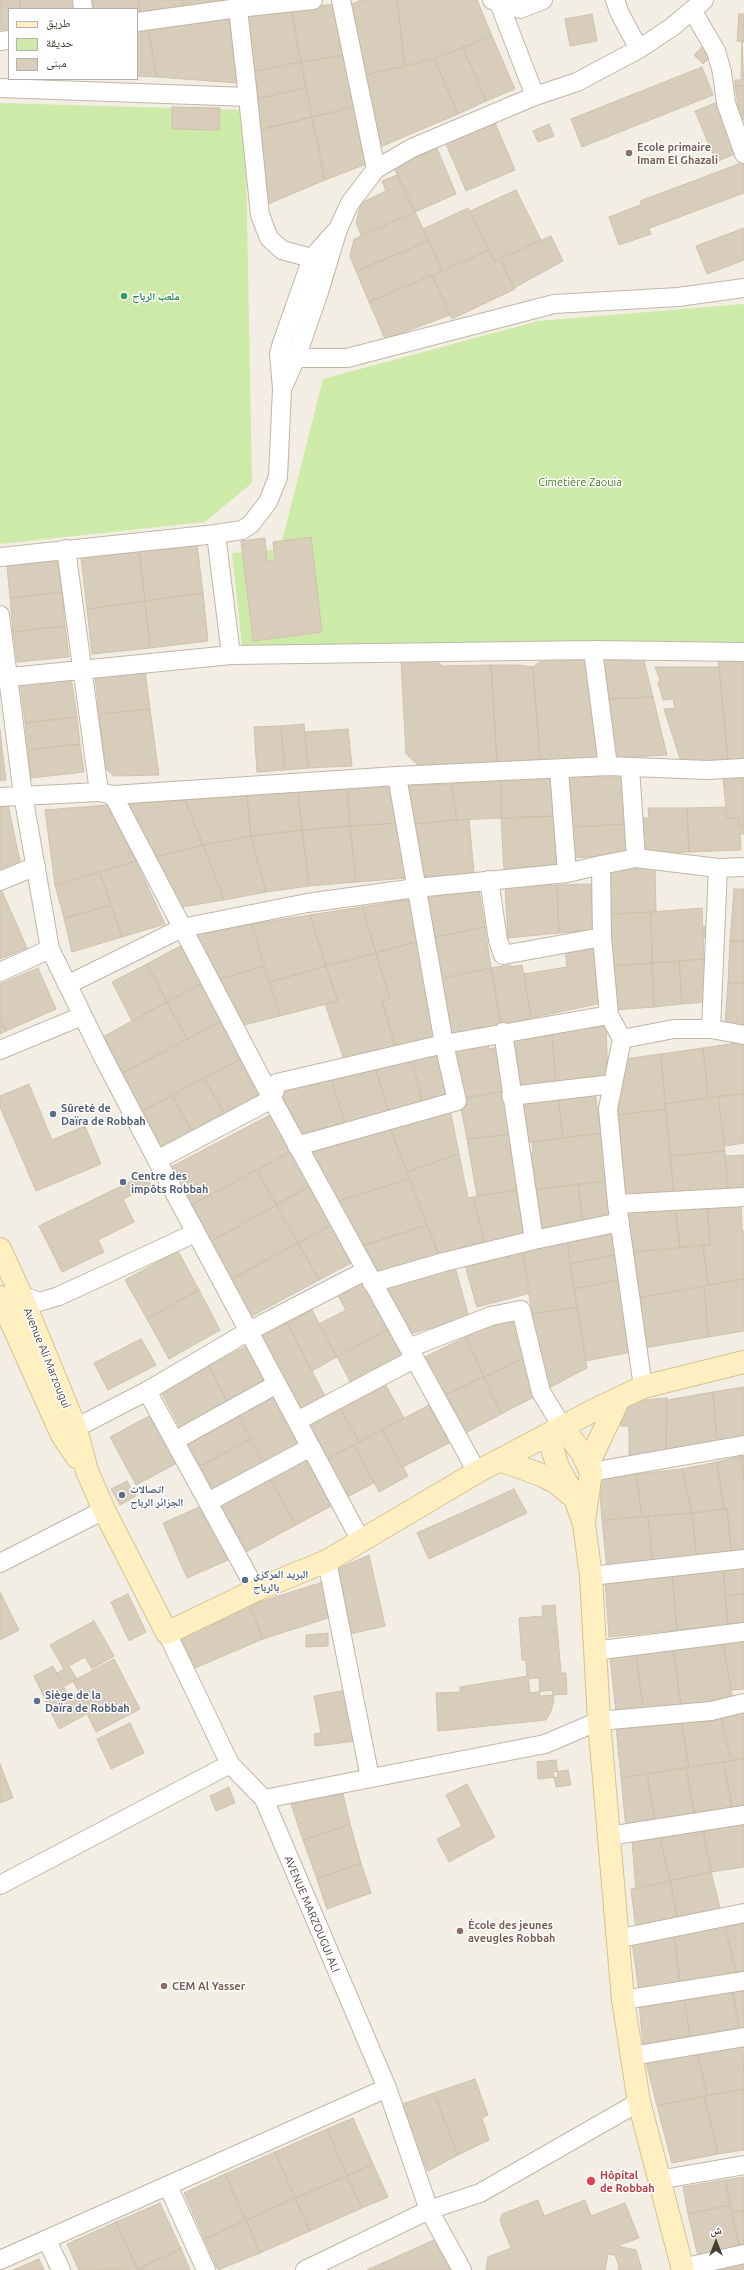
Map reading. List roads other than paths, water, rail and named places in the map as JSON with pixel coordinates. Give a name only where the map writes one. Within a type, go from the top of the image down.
[{"type":"main road","name":"Avenue Ali Marzougui","points":[[0,1249],[6,1299],[104,1510],[167,1633]]},
{"type":"main road","points":[[167,1633],[256,1590],[327,1561],[555,1427],[643,1387],[744,1362]]},
{"type":"main road","points":[[584,1524],[589,1468],[619,1399]]},
{"type":"main road","points":[[555,1427],[577,1446],[589,1468]]},
{"type":"main road","points":[[555,1427],[558,1467],[575,1498],[584,1524],[591,1576],[599,1720],[616,1939],[623,2000],[639,2102],[682,2269]]},
{"type":"main road","points":[[499,1460],[555,1482],[575,1498]]},
{"type":"street","points":[[138,22],[238,4],[313,0]]},
{"type":"street","points":[[341,0],[376,169]]},
{"type":"street","points":[[495,1],[520,9],[543,0]]},
{"type":"street","points":[[615,0],[620,14],[639,49]]},
{"type":"street","points":[[495,1],[535,96]]},
{"type":"street","points":[[238,4],[260,215],[269,238],[282,250],[320,261]]},
{"type":"street","points":[[0,557],[216,534],[242,530],[251,524],[268,502],[278,477],[282,389],[291,312],[338,229],[350,203],[376,169],[412,148],[535,96],[577,82],[639,49],[672,27],[698,5],[716,51],[722,72],[726,103],[744,154]]},
{"type":"street","points":[[0,88],[248,98]]},
{"type":"street","points":[[287,356],[347,358],[554,304],[678,297],[744,288]]},
{"type":"street","points":[[216,534],[231,655]]},
{"type":"street","points":[[66,549],[82,669],[106,794],[182,928],[297,1146],[477,1472]]},
{"type":"street","points":[[0,615],[3,678],[50,949],[82,1016],[156,1160],[247,1332],[277,1384],[361,1541]]},
{"type":"street","points":[[592,650],[608,766]]},
{"type":"street","points":[[3,678],[231,655],[592,650],[744,652]]},
{"type":"street","points":[[0,797],[23,795],[106,794],[397,776],[608,766],[707,770],[744,768]]},
{"type":"street","points":[[630,767],[636,858]]},
{"type":"street","points":[[559,769],[567,873]]},
{"type":"street","points":[[297,1146],[457,1101],[444,1044],[397,776]]},
{"type":"street","points":[[67,985],[182,928],[307,903],[416,888],[567,873],[636,858],[718,868],[744,867]]},
{"type":"street","points":[[601,865],[602,937],[610,1015],[622,1039],[608,1109],[617,1204],[643,1387]]},
{"type":"street","points":[[0,881],[36,866]]},
{"type":"street","points":[[712,1029],[718,868]]},
{"type":"street","points":[[489,880],[498,940],[503,955],[602,937]]},
{"type":"street","points":[[0,972],[50,949]]},
{"type":"street","points":[[156,1160],[272,1099],[277,1083],[444,1044],[503,1032],[610,1015]]},
{"type":"street","points":[[0,1050],[82,1016]]},
{"type":"street","points":[[622,1039],[674,1029],[712,1029],[744,1034]]},
{"type":"street","points":[[503,1032],[511,1096],[534,1240]]},
{"type":"street","points":[[511,1096],[613,1084]]},
{"type":"street","points":[[617,1204],[744,1197]]},
{"type":"street","points":[[68,1432],[147,1391],[247,1332],[369,1277],[444,1262],[534,1240],[620,1222]]},
{"type":"street","points":[[6,1299],[39,1302],[59,1296],[195,1233]]},
{"type":"street","points":[[297,1421],[411,1353],[491,1316],[521,1310],[541,1392],[555,1427]]},
{"type":"street","points":[[176,1440],[277,1384]]},
{"type":"street","points":[[147,1391],[176,1440],[256,1590]]},
{"type":"street","points":[[589,1468],[744,1445]]},
{"type":"street","points":[[208,1502],[311,1448]]},
{"type":"street","points":[[0,1563],[104,1510]]},
{"type":"street","points":[[591,1576],[744,1559]]},
{"type":"street","points":[[327,1561],[370,1778]]},
{"type":"street","points":[[594,1651],[744,1632]]},
{"type":"street","name":"AVENUE MARZOUGUI ALI","points":[[167,1633],[230,1764],[264,1799],[387,2088],[429,2210],[462,2270]]},
{"type":"street","points":[[264,1799],[545,1744],[599,1720],[711,1711],[744,1703]]},
{"type":"street","points":[[0,1885],[230,1764]]},
{"type":"street","points":[[609,1836],[744,1815]]},
{"type":"street","points":[[616,1939],[744,1913]]},
{"type":"street","points":[[623,2000],[744,1981]]},
{"type":"street","points":[[632,2056],[744,2037]]},
{"type":"street","points":[[0,2260],[387,2088]]},
{"type":"street","points":[[305,2270],[429,2210],[480,2192],[639,2102]]},
{"type":"street","points":[[658,2180],[744,2164]]},
{"type":"street","points":[[168,2186],[206,2270]]},
{"type":"street","points":[[47,2240],[61,2270]]},
{"type":"street","points":[[682,2269],[744,2254]]},
{"type":"place","name":"Ecole primaire Imam El Ghazali","points":[[629,153]]},
{"type":"place","name":"ملعب الرباح","points":[[124,296]]},
{"type":"place","name":"Sûreté de Daïra de Robbah","points":[[53,1114]]},
{"type":"place","name":"Centre des impôts Robbah","points":[[123,1182]]},
{"type":"place","name":"اتصالات الجزائر الرباح","points":[[122,1495]]},
{"type":"place","name":"البريد المركزي بالرباح","points":[[245,1580]]},
{"type":"place","name":"Siège de la Daïra de Robbah","points":[[37,1701]]},
{"type":"place","name":"École des jeunes aveugles Robbah","points":[[460,1931]]},
{"type":"place","name":"CEM Al Yasser","points":[[164,1986]]},
{"type":"place","name":"Hôpital de Robbah","points":[[591,2181]]},
{"type":"park label","name":"Cimetière Zaouia","points":[[580,482]]}]
